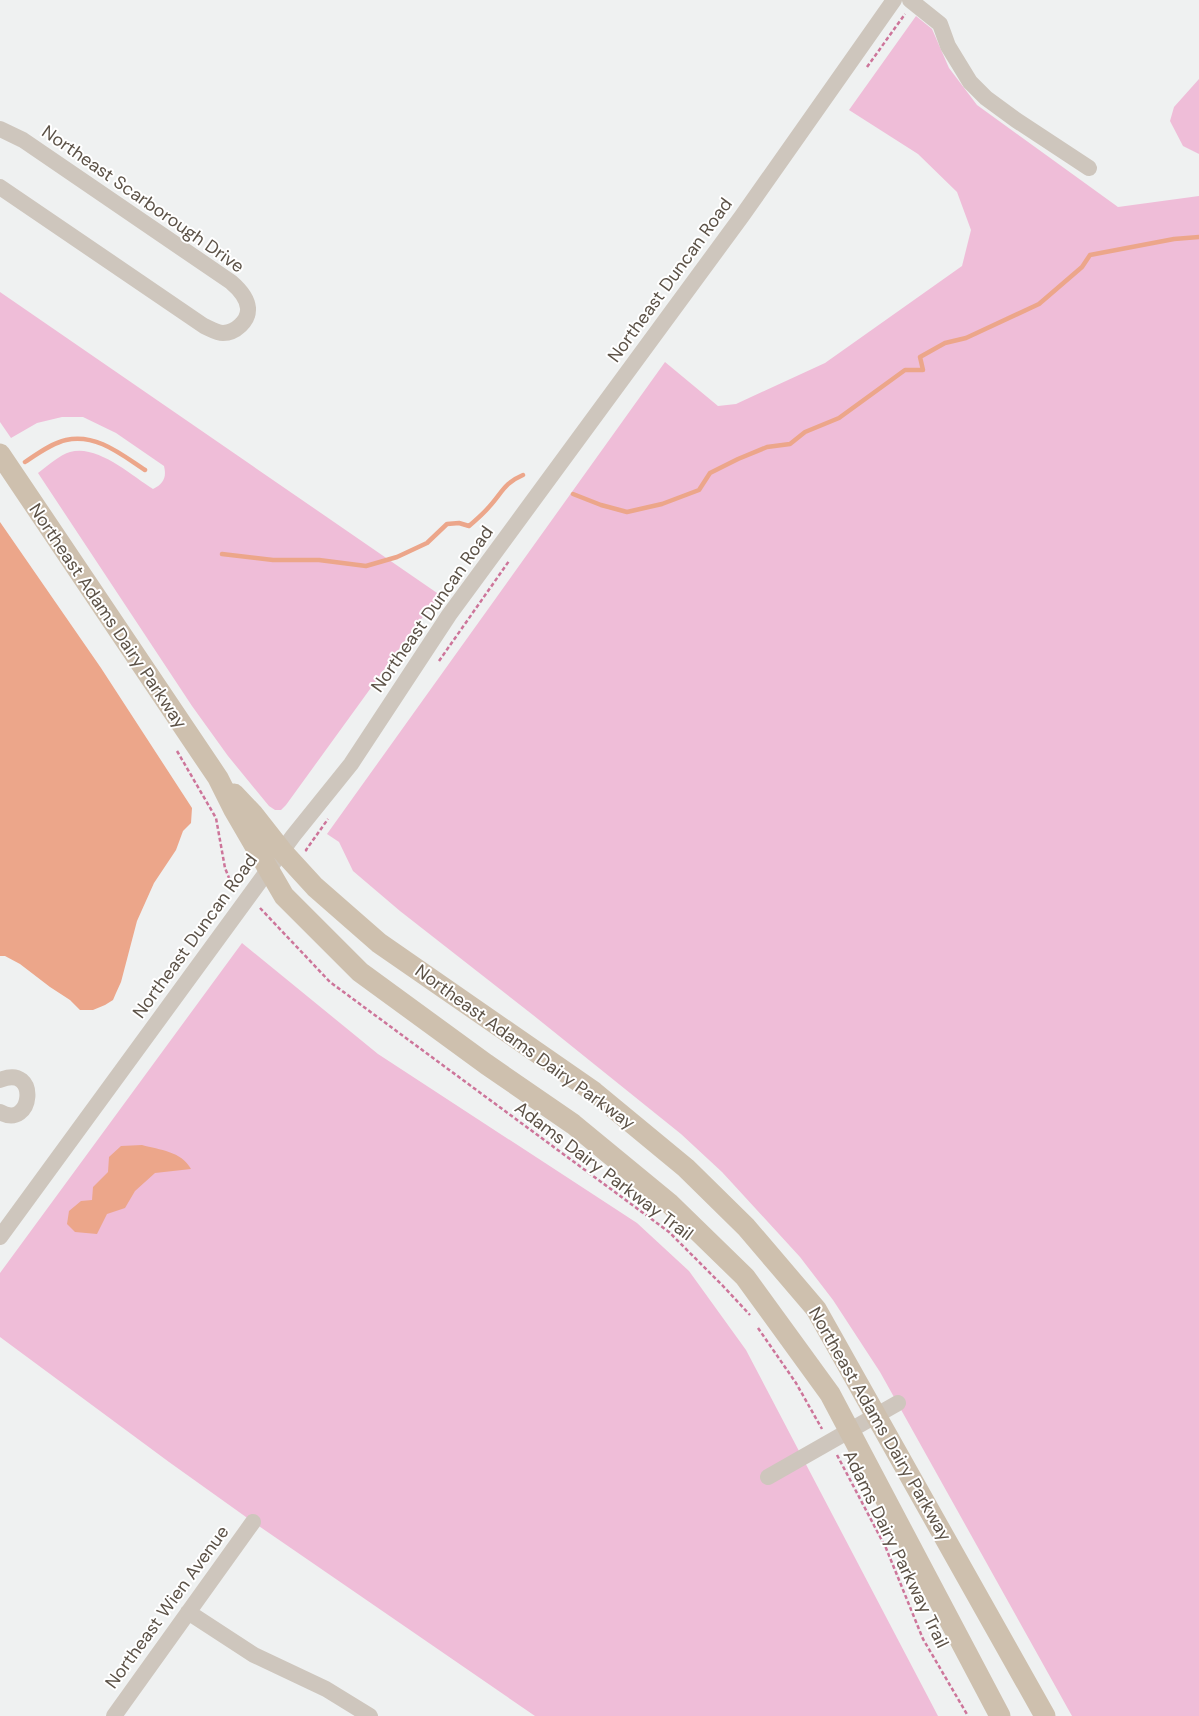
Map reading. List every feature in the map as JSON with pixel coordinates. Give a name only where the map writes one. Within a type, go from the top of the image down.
[{"type":"main road","name":"Northeast Adams Dairy Parkway","points":[[0,454],[218,778],[234,810],[284,896],[360,972],[486,1064],[573,1124],[669,1203],[745,1277],[830,1394],[1000,1716]]},
{"type":"main road","name":"Northeast Adams Dairy Parkway","points":[[218,778],[253,814],[282,851],[315,886],[380,943],[594,1092],[686,1168],[746,1227],[816,1309],[1045,1716]]},
{"type":"street","name":"Northeast Duncan Road","points":[[0,1237],[282,851],[351,764],[449,615],[746,211],[894,0]]},
{"type":"street","points":[[910,0],[940,24],[948,46],[956,60],[970,82],[986,98],[1089,168]]},
{"type":"street","name":"Northeast Scarborough Drive","points":[[0,129],[22,140],[231,282],[241,291],[248,308],[244,322],[234,330],[221,333],[204,326],[0,187]]},
{"type":"street","points":[[0,1080],[6,1077],[19,1079],[27,1089],[28,1095],[25,1107],[21,1111],[10,1115],[0,1112]]},
{"type":"street","points":[[768,1477],[898,1403]]},
{"type":"street","name":"Northeast Wien Avenue","points":[[114,1716],[253,1522]]},
{"type":"street","points":[[188,1612],[254,1655],[326,1689],[370,1716]]},
{"type":"path","points":[[172,743],[216,818],[225,868],[232,883],[238,888]]},
{"type":"path","name":"Adams Dairy Parkway Trail","points":[[270,917],[330,982],[669,1232],[751,1317]]},
{"type":"path","name":"Adams Dairy Parkway Trail","points":[[757,1326],[796,1384],[847,1472],[886,1548],[923,1639],[968,1716]]},
{"type":"shaded area","points":[[916,16],[932,29],[949,68],[977,105],[1118,207],[1199,196],[1199,1716],[1072,1716],[880,1372],[833,1300],[800,1257],[722,1172],[681,1134],[400,911],[353,871],[339,842],[327,834],[665,362],[718,406],[736,404],[825,363],[962,266],[971,230],[957,192],[918,154],[849,110]]},
{"type":"shaded area","points":[[1199,79],[1199,154],[1183,146],[1170,121],[1174,107]]},
{"type":"shaded area","points":[[0,292],[440,595],[281,810],[275,810],[269,806],[228,756],[192,706],[38,473],[62,455],[70,452],[91,452],[113,462],[153,489],[163,480],[165,474],[164,466],[116,433],[83,417],[62,417],[37,423],[11,438],[0,422]]},
{"type":"shaded area","points":[[0,522],[101,668],[192,808],[191,823],[183,831],[176,850],[154,883],[137,921],[121,982],[113,1000],[93,1010],[80,1010],[70,1000],[20,964],[5,956],[0,956]]},
{"type":"shaded area","points":[[242,943],[378,1054],[637,1223],[689,1271],[746,1350],[938,1716],[535,1716],[253,1522],[0,1337],[0,1273]]},
{"type":"shaded area","points":[[142,1145],[176,1155],[182,1158],[191,1169],[155,1173],[135,1191],[125,1208],[107,1214],[97,1234],[75,1232],[67,1224],[69,1211],[81,1201],[92,1200],[93,1187],[108,1172],[109,1157],[121,1146]]},
{"type":"waterway","points":[[573,494],[601,505],[627,512],[662,504],[699,490],[710,473],[767,447],[790,444],[805,432],[839,418],[905,370],[923,370],[920,357],[945,343],[966,338],[1039,304],[1082,267],[1090,255],[1174,239],[1199,237]]},
{"type":"waterway","points":[[25,462],[55,444],[77,439],[98,442],[118,452],[145,470]]},
{"type":"waterway","points":[[222,554],[273,560],[319,560],[366,566],[397,557],[427,543],[447,524],[459,523],[469,526],[487,510],[507,485],[523,475]]}]
